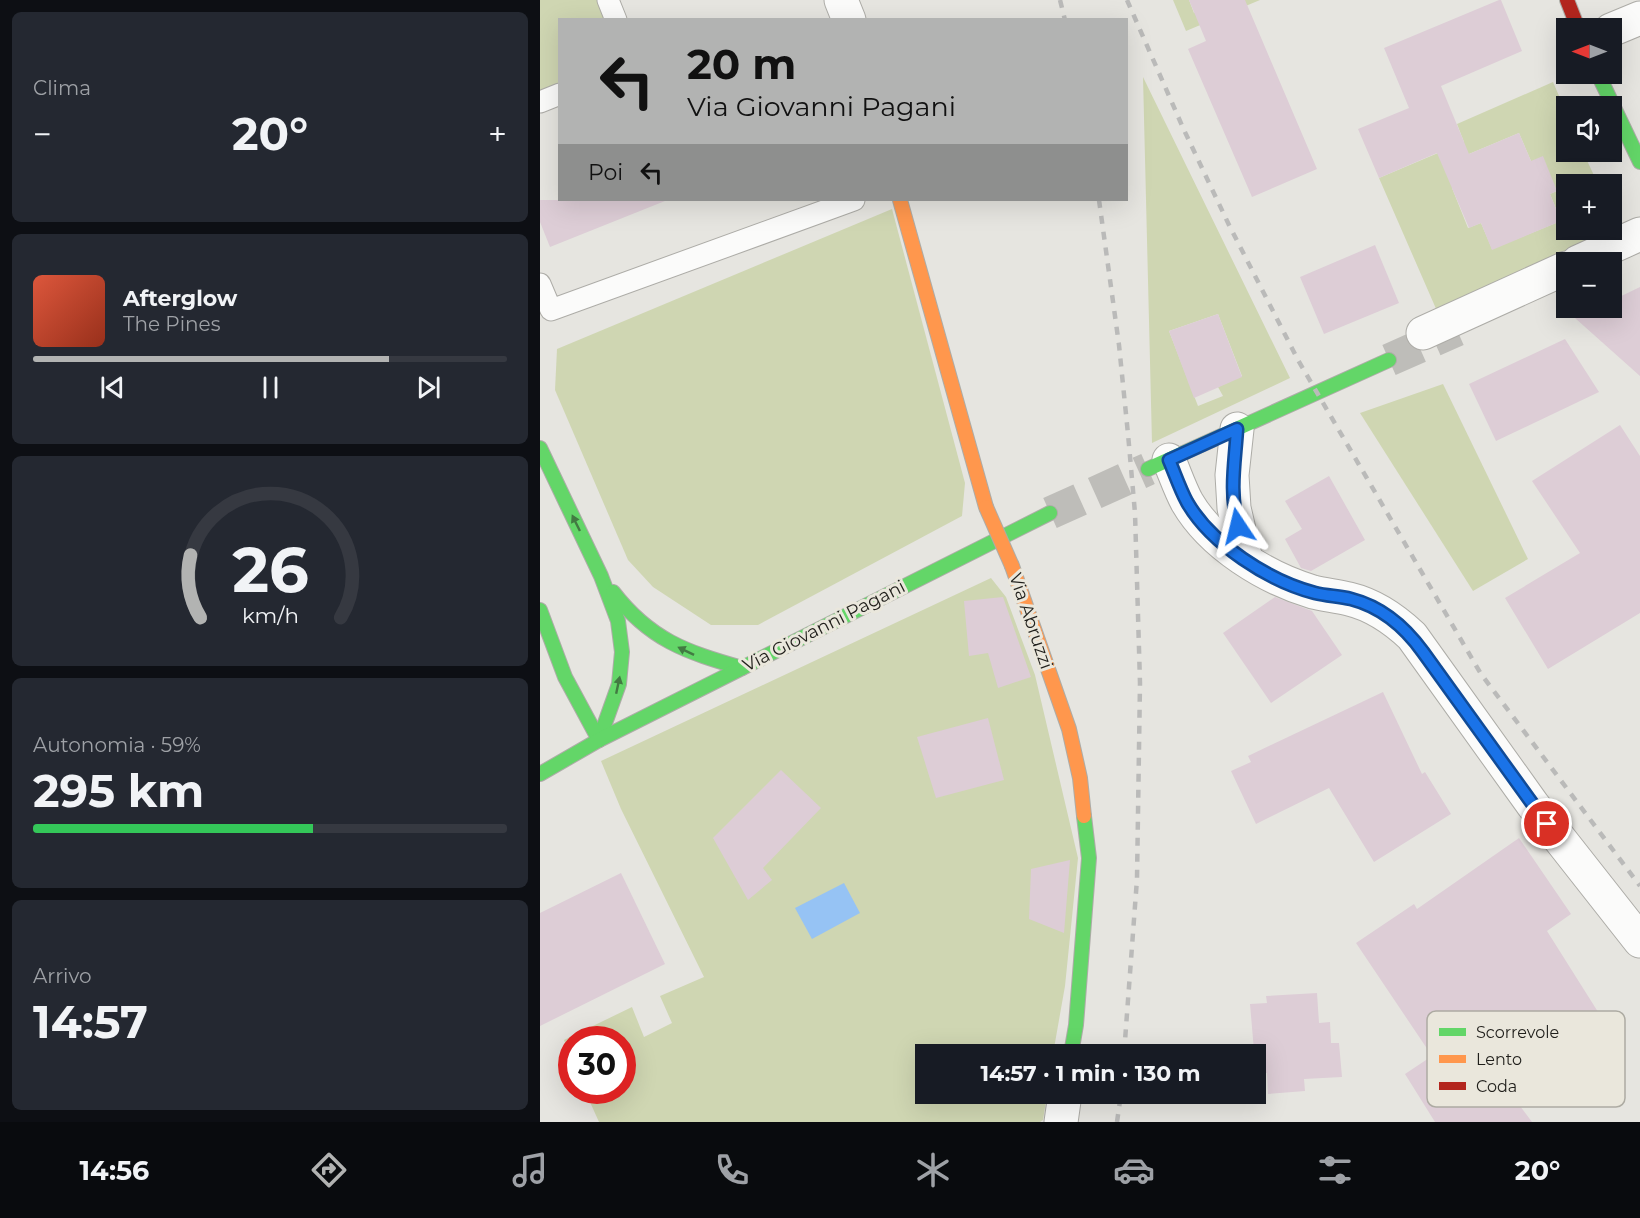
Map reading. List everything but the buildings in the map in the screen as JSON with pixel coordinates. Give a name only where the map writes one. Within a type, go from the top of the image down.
[{"type":"street","points":[[841,0],[848,18]]},
{"type":"street","points":[[1567,0],[1574,18]]},
{"type":"street","points":[[1622,25],[1640,18]]},
{"type":"street","points":[[1603,84],[1640,162]]},
{"type":"street","name":"Via Abruzzi","points":[[900,201],[986,507],[1012,566],[1068,729],[1080,778],[1089,858],[1073,1044]]},
{"type":"street","points":[[1600,252],[1640,234]]},
{"type":"street","points":[[1423,333],[1556,273]]},
{"type":"street","points":[[1389,360],[1159,465],[1217,538],[1263,572],[1314,592],[1368,605],[1384,613],[1412,636],[1547,824],[1640,941]]},
{"type":"street","points":[[1237,429],[1232,475],[1233,500],[1246,560]]},
{"type":"street","points":[[540,448],[601,576],[618,621],[622,652],[620,684],[599,740]]},
{"type":"street","name":"Via Giovanni Pagani","points":[[540,774],[599,740],[1050,513]]},
{"type":"street","points":[[601,576],[626,611],[654,635],[694,655],[742,668]]},
{"type":"street","points":[[540,610],[560,669],[575,702],[599,740]]},
{"type":"street","points":[[1061,1122],[1064,1104]]},
{"type":"lane","points":[[608,0],[615,18]]},
{"type":"lane","points":[[540,102],[558,95]]},
{"type":"lane","points":[[540,284],[550,310],[851,201]]},
{"type":"green space","points":[[540,0],[600,0],[608,18],[558,18],[558,83],[540,91]]},
{"type":"green space","points":[[1173,0],[1189,0],[1194,13],[1225,0],[1260,0],[1186,31]]},
{"type":"green space","points":[[1143,77],[1290,378],[1152,443]],"holes":[[[1218,314],[1242,376],[1218,387],[1223,396],[1198,406],[1169,331]]]},
{"type":"green space","points":[[1553,82],[1559,96],[1556,96],[1556,162],[1588,162],[1593,174],[1556,174],[1556,190],[1531,161],[1519,133],[1457,159],[1452,188],[1468,228],[1481,223],[1492,249],[1556,223],[1556,240],[1591,240],[1565,252],[1556,252],[1556,256],[1437,311],[1379,178],[1464,142],[1457,124]]},
{"type":"green space","points":[[1556,191],[1556,209],[1550,194]]},
{"type":"green space","points":[[892,209],[965,483],[962,516],[758,625],[711,625],[653,587],[628,560],[555,390],[557,349]]},
{"type":"green space","points":[[1443,384],[1528,559],[1473,591],[1360,413]]},
{"type":"green space","points":[[991,578],[1006,597],[1035,675],[1078,858],[1065,986],[1055,1044],[915,1044],[915,1104],[1045,1104],[1043,1120],[1040,1122],[599,1122],[591,1104],[636,1104],[636,1026],[593,1026],[632,1007],[644,1037],[672,1023],[660,996],[704,977],[621,809],[601,761]]},
{"type":"water","points":[[844,883],[860,913],[812,939],[795,908]]},
{"type":"tunnel","points":[[1389,360],[1457,330]]},
{"type":"tunnel","points":[[1050,513],[1148,469]]},
{"type":"railway","points":[[1060,0],[1064,18]]},
{"type":"railway","points":[[1127,0],[1229,225],[1298,360],[1481,674],[1640,886]]},
{"type":"railway","points":[[1099,201],[1119,345],[1135,513],[1140,683],[1137,879],[1125,1044]]},
{"type":"railway","points":[[1117,1122],[1120,1104]]},
{"type":"traffic: fast","points":[[1603,84],[1640,162]]},
{"type":"traffic: fast","points":[[1148,469],[1389,360]]},
{"type":"traffic: fast","points":[[540,448],[601,576],[618,621],[622,652],[619,684],[599,740]]},
{"type":"traffic: fast","points":[[540,774],[599,740],[1050,513]]},
{"type":"traffic: fast","points":[[613,592],[641,622],[670,642],[686,650],[742,668]]},
{"type":"traffic: fast","points":[[540,610],[565,677],[599,740]]},
{"type":"traffic: fast","points":[[1073,1044],[1089,858],[1084,816]]},
{"type":"traffic: slow","points":[[900,201],[986,507]]},
{"type":"traffic: slow","points":[[986,507],[1012,566]]},
{"type":"traffic: slow","points":[[1012,566],[1069,729],[1080,778],[1084,816]]},
{"type":"traffic: jam","points":[[1567,0],[1574,18]]},
{"type":"route","points":[[1238,526],[1233,508],[1232,491],[1237,429],[1169,460],[1187,502],[1202,522],[1217,538],[1263,572],[1314,592],[1368,605],[1384,613],[1412,636],[1547,824]]}]
